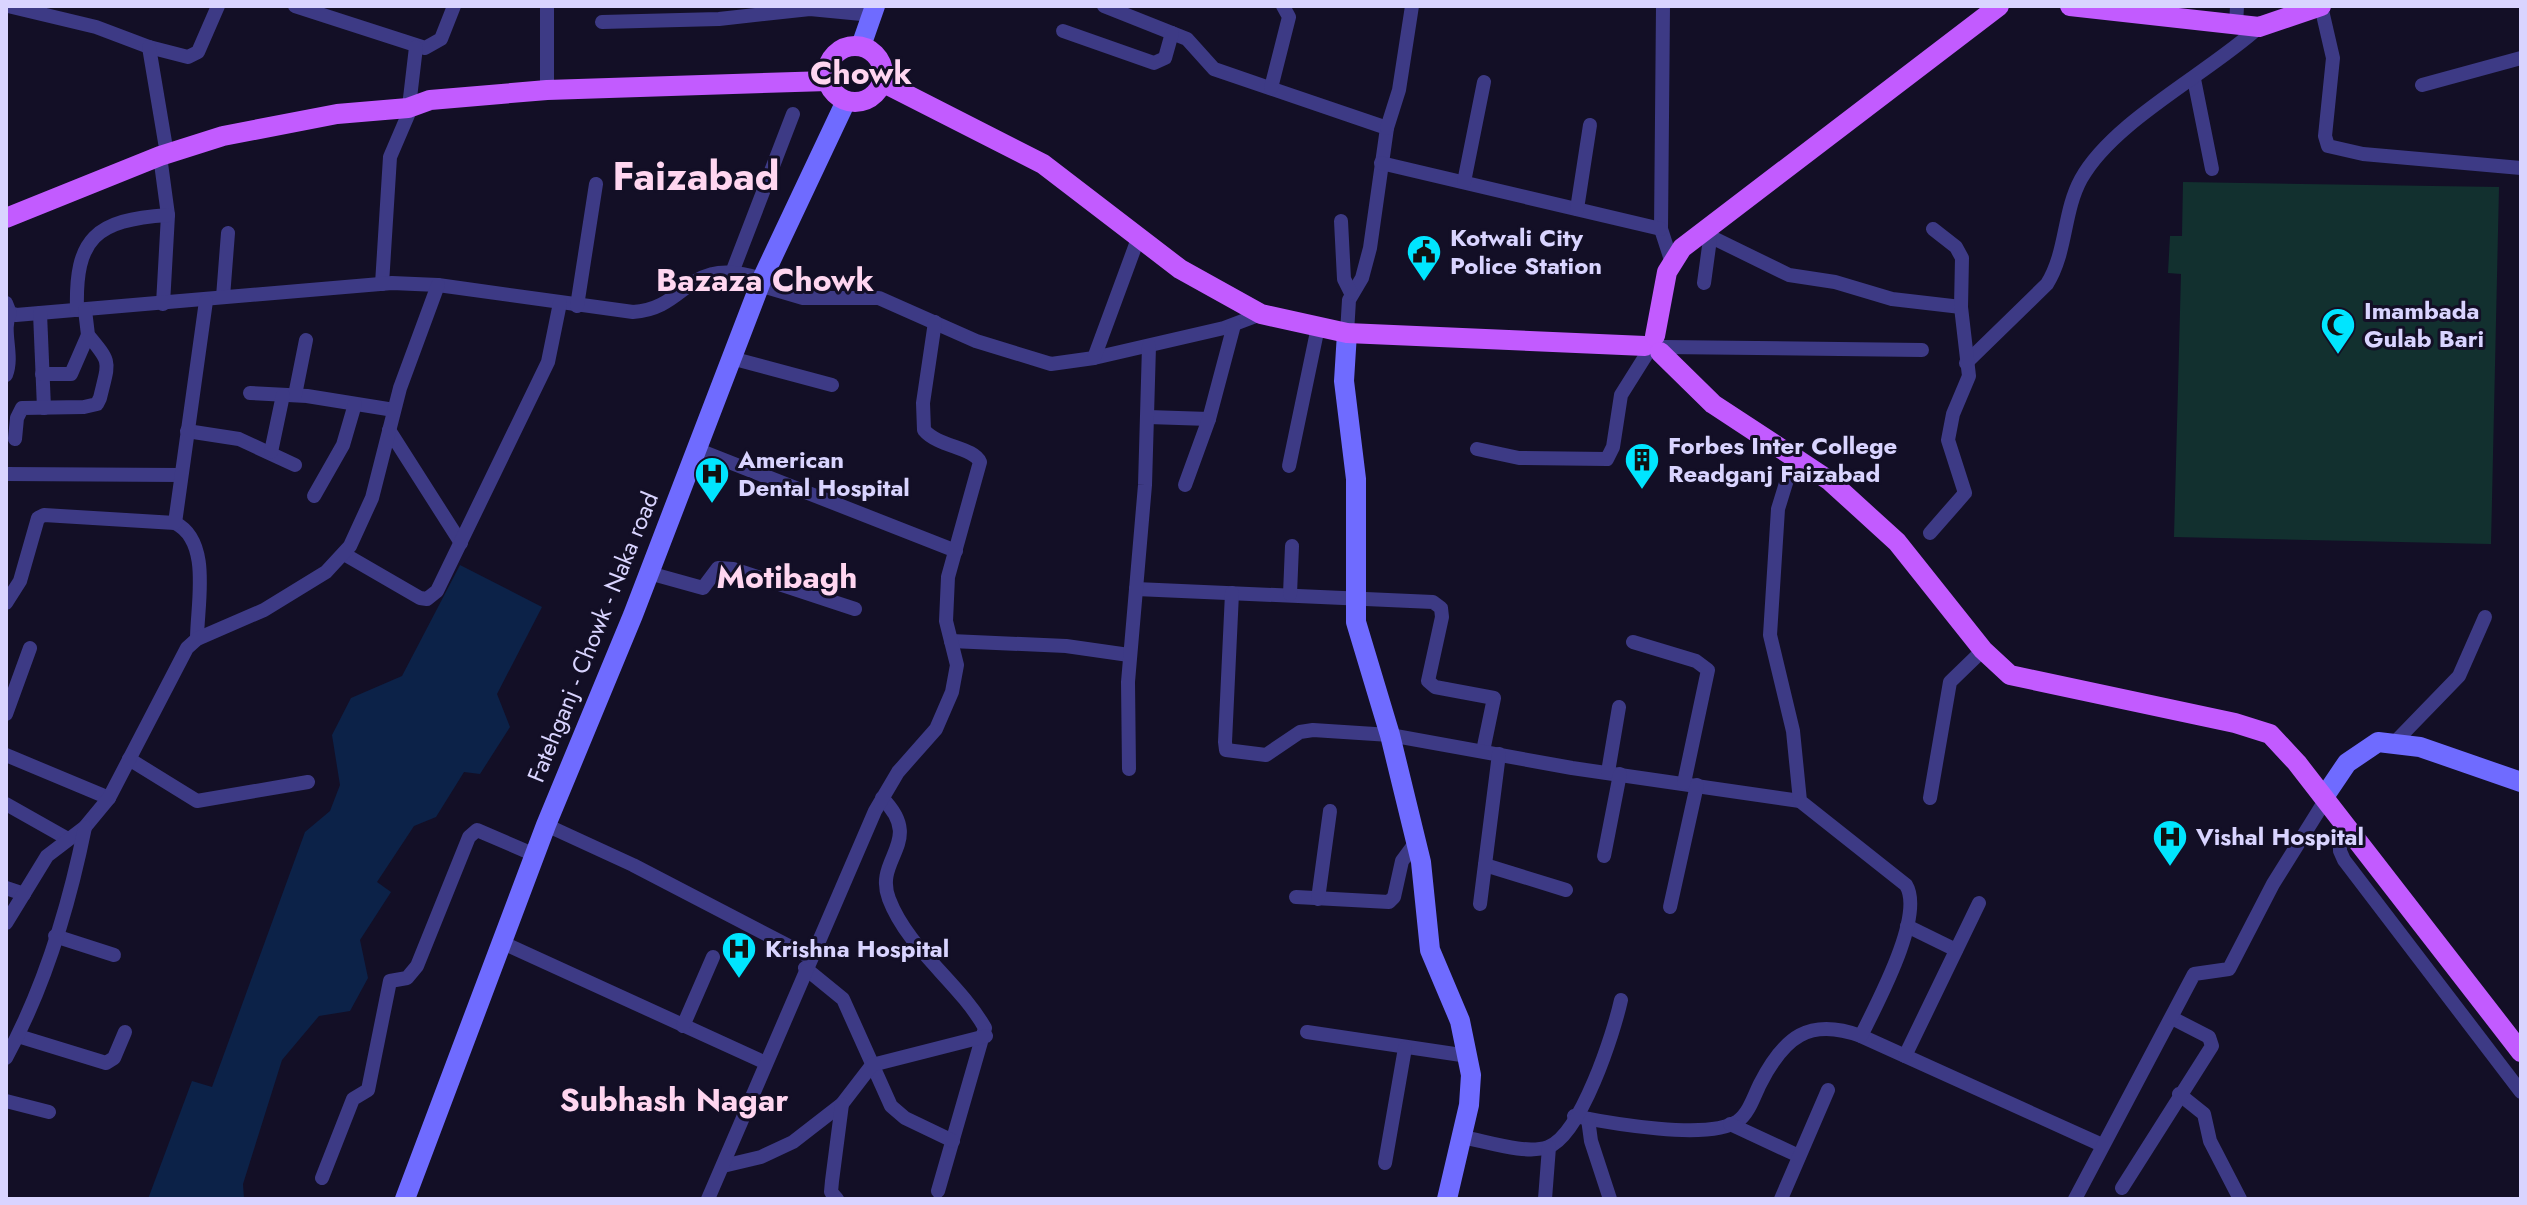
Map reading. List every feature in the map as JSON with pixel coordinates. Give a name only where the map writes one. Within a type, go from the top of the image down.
[{"type":"main road","points":[[1654,347],[1671,260],[1999,6]]},
{"type":"main road","points":[[2076,6],[2236,16],[2259,27],[2321,6]]},
{"type":"main road","points":[[852,46],[861,46],[873,52],[881,63],[882,82],[868,99],[846,101],[832,90],[828,81],[827,71],[835,54],[852,46]]},
{"type":"main road","points":[[6,218],[224,123],[304,106],[409,102],[547,90],[828,81]]},
{"type":"main road","points":[[882,82],[1043,164],[1205,285],[1261,314],[1347,333],[1654,347],[1713,404],[1830,481],[1897,542],[1983,650],[2010,675],[2235,723],[2270,734],[2325,798],[2521,1052]]},
{"type":"main road","points":[[6,205],[164,151]]},
{"type":"street","points":[[8,6],[96,27],[149,47],[194,56],[218,6]]},
{"type":"street","points":[[295,6],[316,9],[425,48],[441,39],[454,6]]},
{"type":"street","points":[[547,6],[547,90]]},
{"type":"street","points":[[1104,6],[1196,46],[1206,64],[1214,69],[1387,128]]},
{"type":"street","points":[[1271,88],[1289,17],[1283,6]]},
{"type":"street","points":[[1412,6],[1399,90],[1387,128],[1370,248],[1362,278],[1351,293],[1344,381],[1356,479],[1353,596],[1361,646],[1390,735],[1416,842],[1423,874],[1425,928],[1430,950],[1460,1021],[1468,1056],[1471,1089],[1447,1199]]},
{"type":"street","points":[[1663,6],[1661,229],[1671,260]]},
{"type":"street","points":[[2321,6],[2333,58],[2325,136],[2328,146],[2363,154],[2521,168]]},
{"type":"street","points":[[602,22],[719,19],[810,9],[873,10],[861,46]]},
{"type":"street","points":[[1966,363],[2047,284],[2056,269],[2074,197],[2093,163],[2124,131],[2259,27]]},
{"type":"street","points":[[1063,31],[1154,63],[1165,58],[1172,33]]},
{"type":"street","points":[[149,47],[164,151],[168,215],[163,304]]},
{"type":"street","points":[[382,284],[390,157],[394,141],[405,125],[416,47]]},
{"type":"street","points":[[2422,85],[2521,58]]},
{"type":"street","points":[[2194,79],[2212,169]]},
{"type":"street","points":[[1464,182],[1484,82]]},
{"type":"street","name":"Fatehganj - Chowk - Naka road","points":[[405,1199],[546,825],[649,573],[760,282],[846,101]]},
{"type":"street","points":[[733,270],[793,114]]},
{"type":"street","points":[[1577,209],[1590,125]]},
{"type":"street","points":[[1381,163],[1661,229]]},
{"type":"street","points":[[577,306],[596,184]]},
{"type":"street","points":[[15,439],[18,411],[97,404],[107,359],[88,335],[81,310],[76,273],[82,252],[115,225],[168,215]]},
{"type":"street","points":[[1341,221],[1344,279],[1351,293]]},
{"type":"street","points":[[1930,533],[1965,493],[1948,440],[1953,414],[1968,384],[1960,252],[1933,229]]},
{"type":"street","points":[[223,297],[228,233]]},
{"type":"street","points":[[1094,358],[1139,236]]},
{"type":"street","points":[[1704,283],[1705,236],[1789,275],[1850,285],[1892,299],[1961,307]]},
{"type":"street","points":[[6,375],[10,359],[8,308],[40,313],[382,284],[438,285],[577,306],[644,311],[708,274],[733,270],[803,298],[879,298],[976,341],[1037,362],[1067,363],[1094,358],[1234,325],[1261,314]]},
{"type":"street","points":[[6,923],[47,856],[85,827],[109,798],[187,648],[197,639],[264,610],[326,572],[344,554],[360,529],[372,498],[394,410],[438,285]]},
{"type":"street","points":[[175,523],[206,301]]},
{"type":"street","points":[[344,554],[404,590],[427,599],[437,591],[552,353],[560,303]]},
{"type":"street","points":[[40,313],[44,408]]},
{"type":"street","points":[[708,1199],[807,962],[882,798],[898,772],[927,744],[944,710],[956,675],[946,602],[980,462],[974,454],[939,443],[924,430],[923,403],[935,322]]},
{"type":"street","points":[[1185,485],[1209,419],[1234,325]]},
{"type":"street","points":[[1289,466],[1318,327]]},
{"type":"street","points":[[42,374],[71,374],[79,348],[88,335]]},
{"type":"street","points":[[271,452],[306,340]]},
{"type":"street","points":[[1129,769],[1129,655],[1148,417],[1149,346]]},
{"type":"street","points":[[1477,449],[1519,458],[1607,459],[1613,447],[1621,395],[1654,347],[1922,350]]},
{"type":"street","points":[[731,358],[832,385]]},
{"type":"street","points":[[250,393],[289,395],[394,410]]},
{"type":"street","points":[[314,496],[343,445],[355,404]]},
{"type":"street","points":[[1148,417],[1209,419]]},
{"type":"street","points":[[389,430],[461,543]]},
{"type":"street","points":[[187,431],[226,434],[295,465]]},
{"type":"street","points":[[696,449],[956,551]]},
{"type":"street","points":[[1794,457],[1778,509],[1770,635],[1793,731],[1800,801]]},
{"type":"street","points":[[6,474],[181,475]]},
{"type":"street","points":[[6,603],[20,581],[38,518],[44,515],[175,523],[189,533],[198,560],[197,639]]},
{"type":"street","points":[[1290,594],[1292,546]]},
{"type":"street","points":[[649,573],[703,588],[718,568],[733,569],[855,609]]},
{"type":"street","points":[[1136,589],[1420,600],[1441,608],[1442,617],[1428,681],[1435,687],[1494,698],[1483,751]]},
{"type":"street","points":[[1232,593],[1226,750],[1266,755],[1300,732],[1313,730],[1390,735],[1800,801],[1906,885],[1911,894],[1907,926],[1861,1036]]},
{"type":"street","points":[[2395,742],[2459,676],[2485,617]]},
{"type":"street","points":[[951,641],[1066,646],[1129,655]]},
{"type":"street","points":[[1633,642],[1696,661],[1708,670],[1670,907]]},
{"type":"street","points":[[6,714],[30,648]]},
{"type":"street","points":[[1930,798],[1950,682],[1983,650]]},
{"type":"street","points":[[1604,856],[1619,707]]},
{"type":"street","points":[[2075,1199],[2194,974],[2229,969],[2273,884],[2347,763],[2360,751],[2378,742],[2395,742],[2420,747],[2521,782]]},
{"type":"street","points":[[1480,904],[1499,754]]},
{"type":"street","points":[[6,755],[109,798]]},
{"type":"street","points":[[129,759],[197,801],[308,782]]},
{"type":"street","points":[[882,798],[898,816],[901,830],[900,847],[886,875],[888,898],[900,922],[980,1020],[986,1036],[938,1191]]},
{"type":"street","points":[[6,804],[68,839]]},
{"type":"street","points":[[1318,899],[1330,811]]},
{"type":"street","points":[[2340,818],[2340,851],[2344,860],[2521,1092]]},
{"type":"street","points":[[546,825],[633,865],[807,962],[843,999],[897,1113],[953,1141]]},
{"type":"street","points":[[6,1058],[18,1036],[55,936],[85,827]]},
{"type":"street","points":[[322,1178],[353,1099],[368,1090],[390,981],[407,978],[417,966],[469,837],[477,830],[535,855]]},
{"type":"street","points":[[1296,897],[1389,902],[1394,897],[1402,861],[1416,842]]},
{"type":"street","points":[[1485,865],[1566,890]]},
{"type":"street","points":[[6,888],[24,894]]},
{"type":"street","points":[[1905,1056],[1979,903]]},
{"type":"street","points":[[1907,926],[1956,950]]},
{"type":"street","points":[[55,936],[114,955]]},
{"type":"street","points":[[503,943],[766,1063]]},
{"type":"street","points":[[683,1026],[713,957]]},
{"type":"street","points":[[1462,1137],[1537,1149],[1549,1147],[1559,1140],[1581,1118],[1609,1049],[1621,1000]]},
{"type":"street","points":[[2122,1188],[2213,1041],[2172,1018]]},
{"type":"street","points":[[1581,1118],[1709,1130],[1730,1124],[1747,1111],[1771,1064],[1800,1034],[1816,1027],[1830,1027],[1861,1036],[2102,1145]]},
{"type":"street","points":[[18,1036],[106,1063],[114,1058],[125,1032]]},
{"type":"street","points":[[1307,1032],[1468,1056]]},
{"type":"street","points":[[723,1166],[774,1153],[842,1104],[872,1065],[986,1036]]},
{"type":"street","points":[[1385,1163],[1405,1048]]},
{"type":"street","points":[[1787,1197],[1799,1156],[1828,1090]]},
{"type":"street","points":[[2179,1094],[2204,1114],[2210,1141],[2240,1199]]},
{"type":"street","points":[[6,1101],[49,1112]]},
{"type":"street","points":[[837,1199],[831,1192],[842,1104]]},
{"type":"street","points":[[1581,1118],[1610,1199]]},
{"type":"street","points":[[1730,1124],[1799,1156]]},
{"type":"street","points":[[1545,1199],[1549,1147]]},
{"type":"green space","points":[[2183,182],[2499,187],[2491,544],[2174,537],[2181,274],[2168,273],[2170,236],[2182,236]]},
{"type":"water","points":[[460,565],[542,607],[497,694],[510,727],[480,774],[464,772],[436,817],[414,826],[377,882],[391,892],[360,940],[368,978],[350,1011],[319,1016],[282,1060],[243,1184],[244,1199],[148,1199],[192,1081],[212,1087],[305,832],[330,811],[340,785],[332,735],[351,698],[402,676]]},
{"type":"place","name":"Kotwali City Police Station","points":[[1424,283]]},
{"type":"place","name":"Imambada Gulab Bari","points":[[2338,356]]},
{"type":"place","name":"Forbes Inter College Readganj Faizabad","points":[[1642,491]]},
{"type":"place","name":"American Dental Hospital","points":[[712,505]]},
{"type":"place","name":"Vishal Hospital","points":[[2170,868]]},
{"type":"place","name":"Krishna Hospital","points":[[739,980]]},
{"type":"district","name":"Chowk","points":[[861,73]]},
{"type":"district","name":"Faizabad","points":[[696,176]]},
{"type":"district","name":"Bazaza Chowk","points":[[765,280]]},
{"type":"district","name":"Motibagh","points":[[787,577]]},
{"type":"district","name":"Subhash Nagar","points":[[674,1100]]}]
